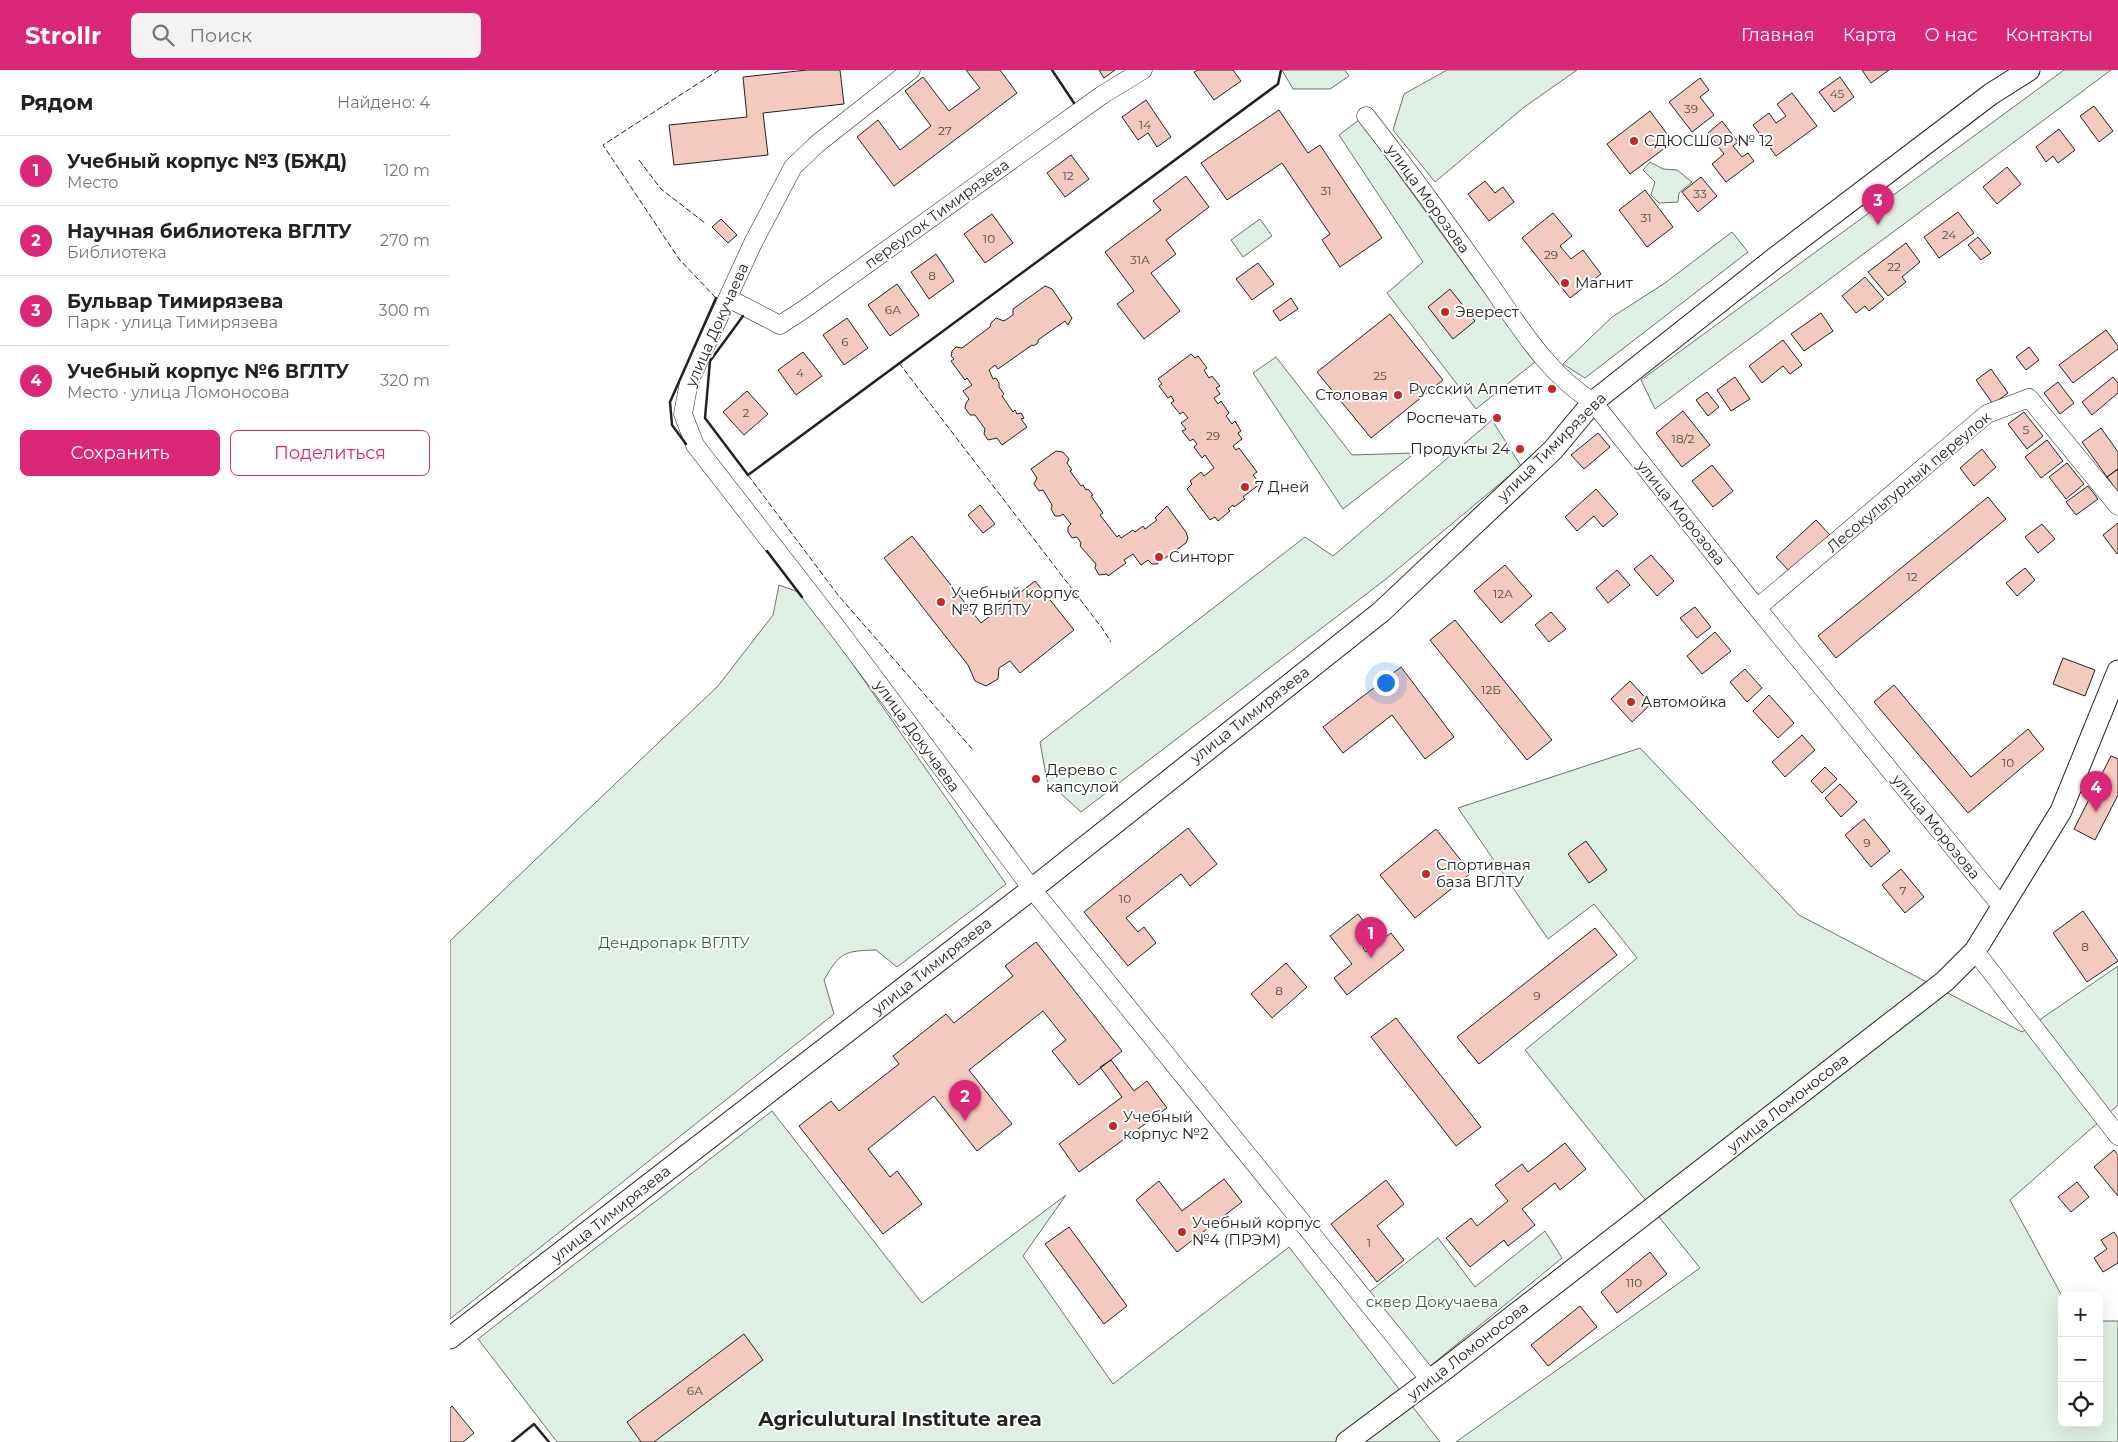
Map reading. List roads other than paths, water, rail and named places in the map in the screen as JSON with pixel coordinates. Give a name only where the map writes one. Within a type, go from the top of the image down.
[{"type":"main road","name":"улица Тимирязева","points":[[450,1338],[1032,889],[1381,612],[1553,450],[1593,402],[1774,258],[1991,94],[2029,70]]},
{"type":"main road","name":"улица Ломоносова","points":[[1346,1442],[1430,1380],[1945,981],[1975,951],[2061,811],[2118,671]]},
{"type":"street","name":"улица Докучаева","points":[[911,70],[817,144],[793,167],[753,243],[690,382],[683,414],[695,445],[833,621],[1032,889],[1430,1380]]},
{"type":"street","name":"переулок Тимирязева","points":[[728,298],[780,325],[1102,95],[1142,70]]},
{"type":"street","name":"улица Морозова","points":[[1366,116],[1447,224],[1546,363],[1578,392],[1593,402],[2002,907]]},
{"type":"street","name":"Лесокультурный переулок","points":[[1758,608],[1988,414],[2029,398],[2118,506]]},
{"type":"street","points":[[1975,951],[2118,1136]]},
{"type":"place","name":"СДЮСШОР № 12","points":[[1634,141]]},
{"type":"place","name":"Бульвар Тимирязева","points":[[1878,225]]},
{"type":"place","name":"Магнит","points":[[1565,283]]},
{"type":"place","name":"Эверест","points":[[1445,312]]},
{"type":"place","name":"Русский Аппетит","points":[[1552,389]]},
{"type":"place","name":"Столовая","points":[[1398,395]]},
{"type":"place","name":"Роспечать","points":[[1497,418]]},
{"type":"place","name":"Продукты 24","points":[[1520,449]]},
{"type":"place","name":"7 Дней","points":[[1245,487]]},
{"type":"place","name":"Синторг","points":[[1159,557]]},
{"type":"place","name":"Учебный корпус №7 ВГЛТУ","points":[[941,602]]},
{"type":"place","name":"Автомойка","points":[[1631,702]]},
{"type":"place","name":"Дерево с капсулой","points":[[1036,779]]},
{"type":"place","name":"Учебный корпус №6 ВГЛТУ","points":[[2096,812]]},
{"type":"place","name":"Спортивная база ВГЛТУ","points":[[1426,874]]},
{"type":"place","name":"Учебный корпус №3 (БЖД)","points":[[1371,958]]},
{"type":"place","name":"Научная библиотека ВГЛТУ","points":[[965,1121]]},
{"type":"place","name":"Учебный корпус №2","points":[[1113,1126]]},
{"type":"place","name":"Учебный корпус №4 (ПРЭМ)","points":[[1182,1232]]},
{"type":"district","name":"Agriculutural Institute area","points":[[900,1419]]},
{"type":"park label","name":"Дендропарк ВГЛТУ","points":[[674,943]]},
{"type":"park label","name":"сквер Докучаева","points":[[1432,1302]]}]
